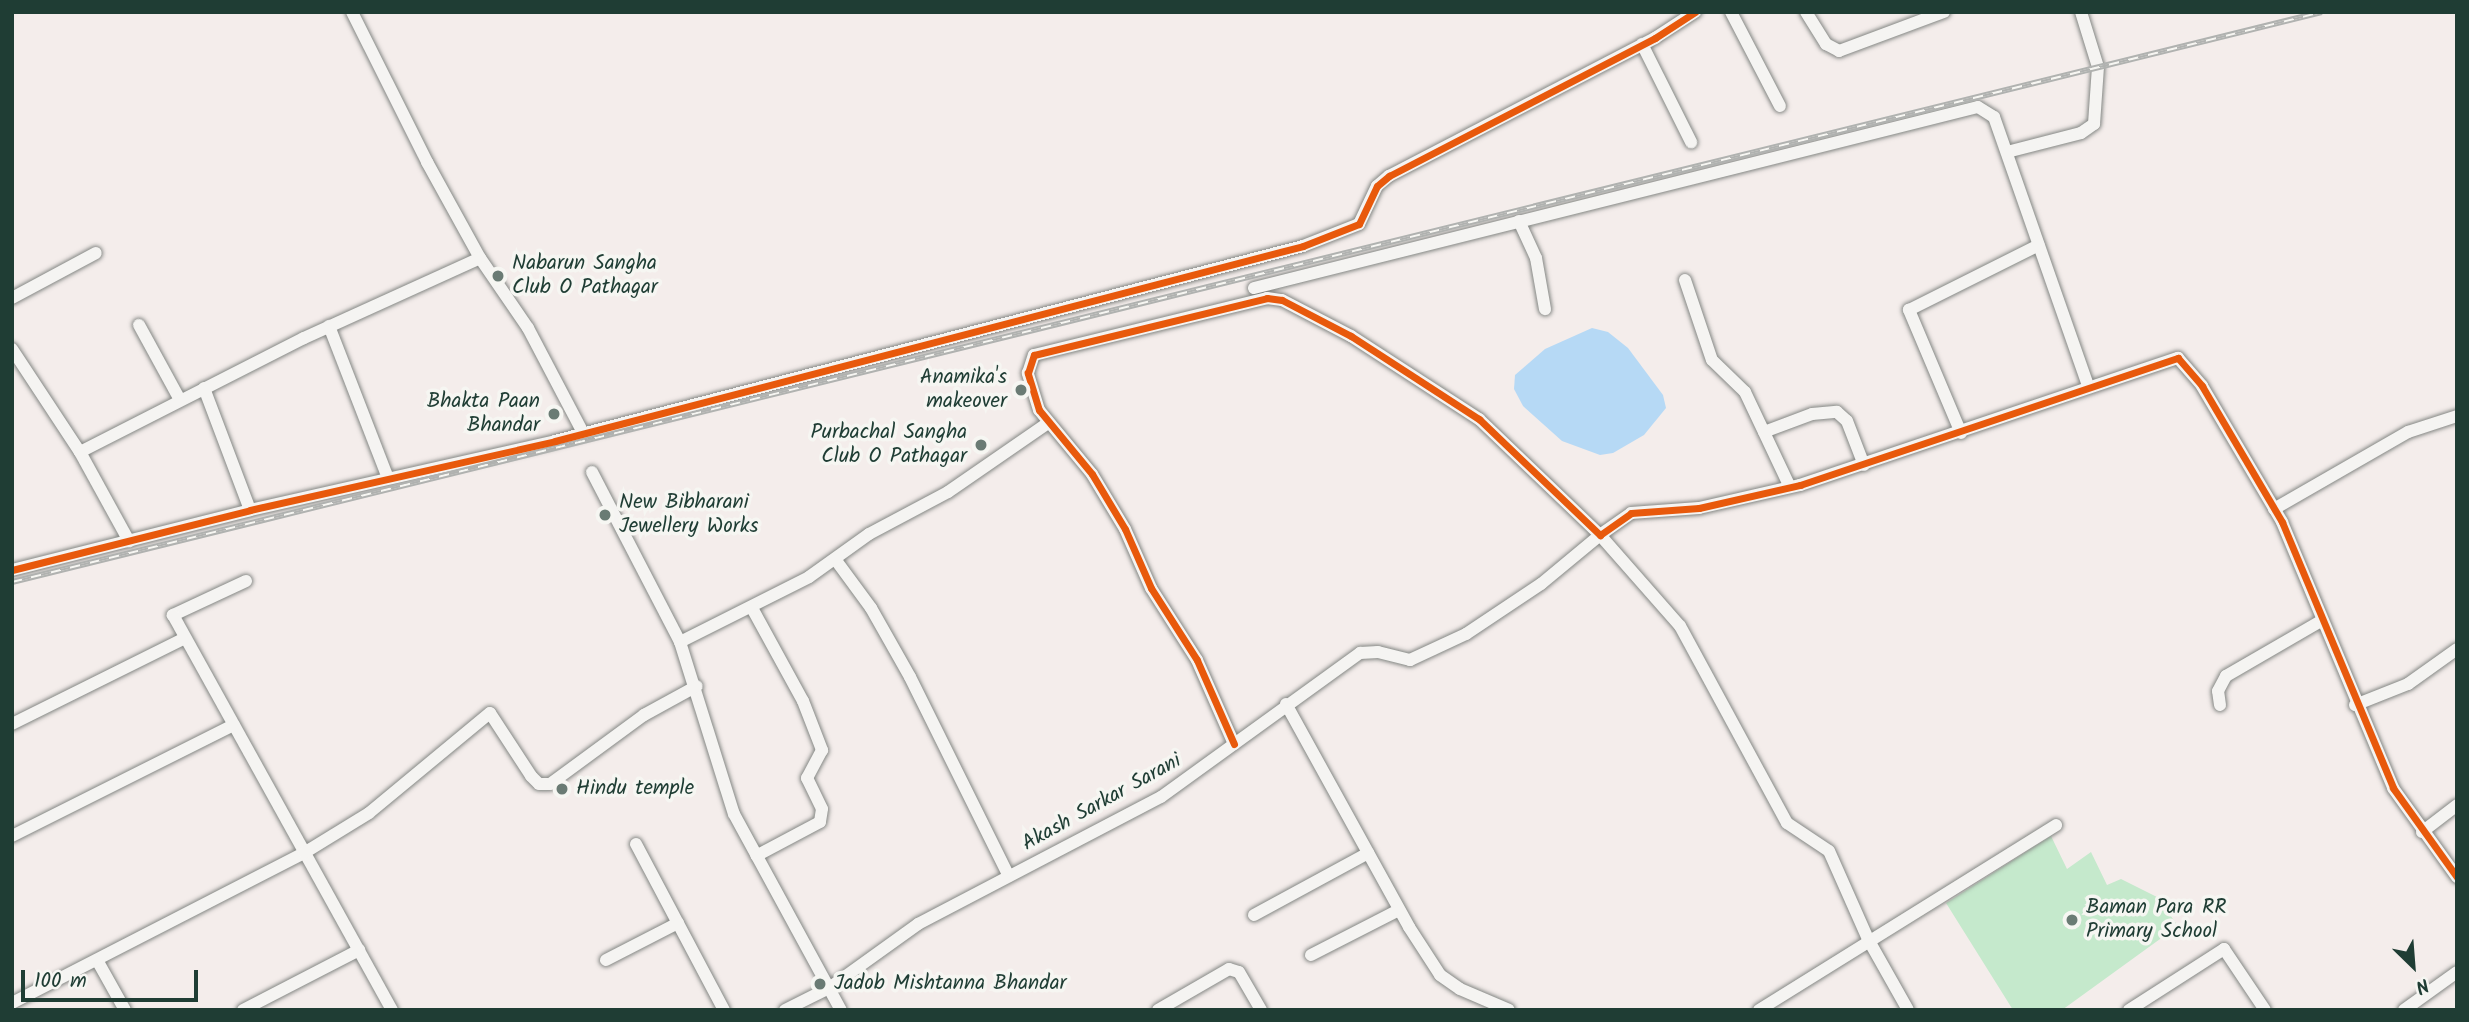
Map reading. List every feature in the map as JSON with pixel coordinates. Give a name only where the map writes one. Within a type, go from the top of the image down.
[{"type":"street","points":[[352,12],[480,258],[528,328],[582,431]]},
{"type":"street","points":[[12,570],[582,431],[1246,263],[1353,228],[1368,213],[1377,186],[1389,176],[1642,44],[1695,12]]},
{"type":"street","points":[[1731,12],[1780,106]]},
{"type":"street","points":[[1807,12],[1826,44],[1839,51],[1944,12]]},
{"type":"street","points":[[2007,152],[2081,133],[2094,124],[2098,67],[2081,12]]},
{"type":"street","points":[[1642,44],[1691,142]]},
{"type":"street","points":[[1234,744],[1197,660],[1151,588],[1125,529],[1092,474],[1048,423],[1035,402],[1028,373],[1034,355],[1519,221],[1978,107],[1994,117],[2088,386]]},
{"type":"street","points":[[1519,221],[1536,258],[1545,309]]},
{"type":"street","points":[[1961,433],[1909,310],[2039,245]]},
{"type":"street","points":[[12,298],[96,253]]},
{"type":"street","points":[[80,452],[329,326],[480,258]]},
{"type":"street","points":[[1246,263],[1256,294]]},
{"type":"street","points":[[1685,280],[1712,360],[1745,392],[1790,487]]},
{"type":"street","points":[[1256,294],[1300,307],[1479,419],[1600,535],[1680,626],[1787,823],[1829,851],[1870,943],[1908,1010]]},
{"type":"street","points":[[139,325],[180,400]]},
{"type":"street","points":[[329,326],[388,478]]},
{"type":"street","points":[[12,349],[80,452],[129,541]]},
{"type":"street","name":"Akash Sarkar Sarani","points":[[785,1010],[829,988],[918,924],[1161,797],[1360,653],[1378,652],[1410,660],[1442,648],[1541,584],[1600,535],[1642,510],[1699,508],[1790,487],[1961,433],[2170,359],[2184,360],[2274,509]]},
{"type":"street","points":[[204,388],[250,510]]},
{"type":"street","points":[[1764,432],[1812,414],[1837,412],[1847,421],[1864,465]]},
{"type":"street","points":[[2456,875],[2421,832],[2393,788],[2355,705],[2274,509],[2408,432],[2457,416]]},
{"type":"street","points":[[680,642],[752,608],[835,559],[869,534],[959,485],[1048,423]]},
{"type":"street","points":[[592,472],[680,642],[697,685],[728,802],[841,1010]]},
{"type":"street","points":[[835,559],[871,608],[910,677],[1009,876]]},
{"type":"street","points":[[246,581],[173,615],[392,1010]]},
{"type":"street","points":[[752,608],[803,701],[822,750],[807,778],[822,809],[820,822],[756,856]]},
{"type":"street","points":[[2220,705],[2218,691],[2226,676],[2321,621]]},
{"type":"street","points":[[12,724],[185,638]]},
{"type":"street","points":[[2355,705],[2408,684],[2457,649]]},
{"type":"street","points":[[12,1003],[304,853],[369,813],[490,713],[531,776],[540,784],[550,784],[644,715],[697,685]]},
{"type":"street","points":[[1286,704],[1399,910],[1447,982],[1509,1010]]},
{"type":"street","points":[[12,836],[234,725]]},
{"type":"street","points":[[2421,832],[2457,805]]},
{"type":"street","points":[[1759,1010],[2056,825]]},
{"type":"street","points":[[636,844],[724,1010]]},
{"type":"street","points":[[1254,915],[1368,853]]},
{"type":"street","points":[[1311,955],[1399,910]]},
{"type":"street","points":[[606,960],[678,923]]},
{"type":"street","points":[[2129,1010],[2224,949],[2265,1010]]},
{"type":"street","points":[[243,1010],[359,950]]},
{"type":"street","points":[[97,960],[125,1010]]},
{"type":"street","points":[[1158,1010],[1229,969],[1239,972],[1261,1010]]},
{"type":"street","points":[[2403,1010],[2457,972]]},
{"type":"green space","name":"Baman Para RR Primary School","points":[[2051,836],[2067,869],[2091,852],[2107,885],[2121,879],[2157,897],[2178,926],[2062,1010],[2013,1010],[1946,903]]},
{"type":"water","points":[[1592,328],[1608,332],[1628,348],[1663,395],[1666,408],[1644,435],[1613,453],[1600,455],[1562,441],[1523,406],[1514,389],[1515,375],[1545,349]]},
{"type":"railway","points":[[12,582],[2322,12]]},
{"type":"cycle path","points":[[12,570],[250,510],[555,441],[1303,246],[1359,224],[1377,186],[1389,176],[1655,38],[1695,12]]},
{"type":"cycle path","points":[[1234,744],[1197,660],[1151,588],[1125,529],[1092,474],[1039,410],[1028,373],[1034,355],[1267,298],[1282,300],[1351,336],[1479,419],[1600,535],[1631,513],[1699,508],[1800,485],[2178,358],[2202,386],[2282,522],[2393,788],[2457,877]]},
{"type":"place","name":"Nabarun Sangha Club O Pathagar","points":[[498,276]]},
{"type":"place","name":"Anamika's makeover","points":[[1021,390]]},
{"type":"place","name":"Bhakta Paan Bhandar","points":[[554,414]]},
{"type":"place","name":"Purbachal Sangha Club O Pathagar","points":[[981,445]]},
{"type":"place","name":"New Bibharani Jewellery Works","points":[[605,515]]},
{"type":"place","name":"Hindu temple","points":[[562,789]]},
{"type":"place","name":"Baman Para RR Primary School","points":[[2072,920]]},
{"type":"place","name":"Jadob Mishtanna Bhandar","points":[[820,984]]}]
